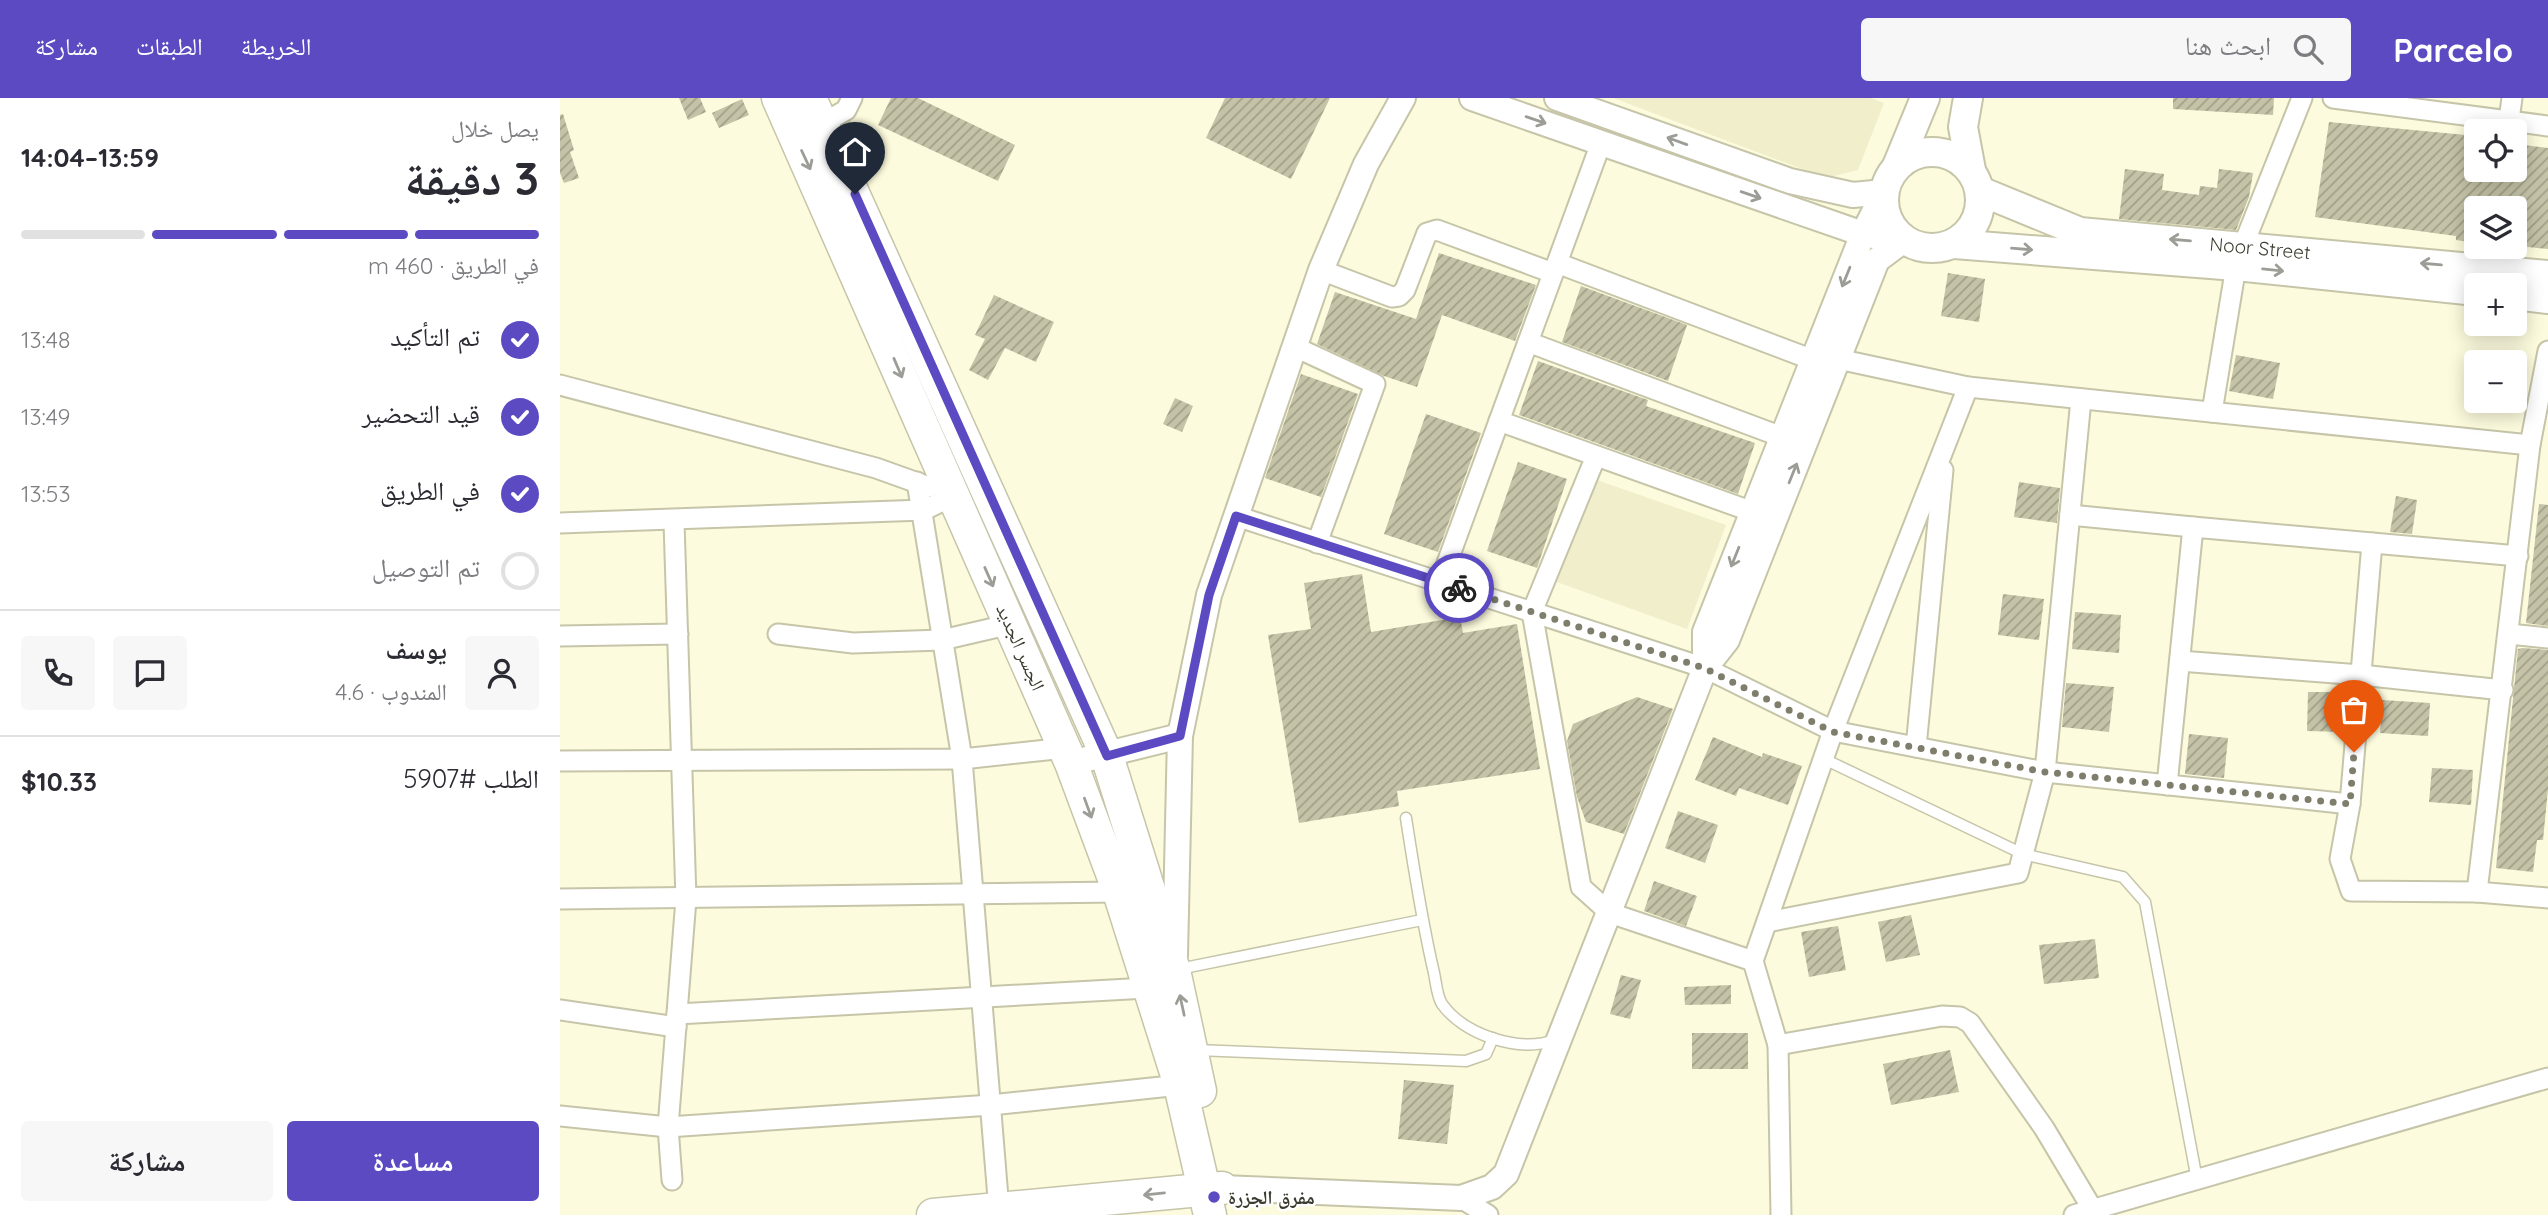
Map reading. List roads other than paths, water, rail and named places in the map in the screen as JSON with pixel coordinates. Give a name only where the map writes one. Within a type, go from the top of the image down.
[{"type":"main road","name":"الجسر الجديد","points":[[778,98],[1068,756],[1119,892],[1180,1086],[1212,1207]]},
{"type":"main road","points":[[1925,98],[1884,192],[1887,219],[1904,240],[1928,249],[1954,244],[1976,222],[1981,207],[1963,127],[1968,98]]},
{"type":"main road","name":"الجسر الجديد","points":[[816,111],[1107,756],[1174,970],[1191,1049],[1212,1207]]},
{"type":"main road","points":[[1897,166],[1911,156],[1935,152],[1958,159],[1975,181]]},
{"type":"main road","name":"Noor Street","points":[[1975,181],[2080,232],[2464,289]]},
{"type":"main road","name":"Noor Street","points":[[1954,244],[2240,256],[2548,275]]},
{"type":"main road","points":[[2527,296],[2548,299]]},
{"type":"main road","points":[[933,1215],[999,1210],[1212,1207]]},
{"type":"street","points":[[816,111],[846,110],[852,98]]},
{"type":"street","points":[[1174,970],[1180,736],[1209,595],[1321,270],[1366,164],[1403,98]]},
{"type":"street","points":[[1472,98],[1863,234],[1904,240]]},
{"type":"street","points":[[1557,98],[1790,181],[1853,195],[1884,192]]},
{"type":"street","points":[[2212,412],[2240,256],[2302,98]]},
{"type":"street","points":[[2333,98],[2501,119]]},
{"type":"street","points":[[2509,119],[2512,98]]},
{"type":"street","points":[[2527,123],[2548,126]]},
{"type":"street","points":[[1440,582],[1601,143]]},
{"type":"street","points":[[1212,1207],[1437,1206],[1492,1187],[1506,1174],[1562,1037],[1704,668],[1727,640],[1826,360],[1863,234],[1884,192]]},
{"type":"street","points":[[1321,270],[1392,297],[1399,296],[1405,290],[1427,233],[1437,230],[1826,360],[1968,387],[2530,445]]},
{"type":"street","points":[[1704,668],[1705,632],[1783,437],[1877,260],[1904,240]]},
{"type":"street","points":[[1528,342],[1783,437]]},
{"type":"street","points":[[1293,346],[1376,384],[1317,543]]},
{"type":"street","points":[[2477,892],[2530,445],[2548,351]]},
{"type":"street","points":[[560,386],[876,468],[953,496]]},
{"type":"street","points":[[1781,1215],[1778,1045],[1753,961],[1833,732],[1968,387]]},
{"type":"street","points":[[1767,922],[2018,873],[2045,772],[2081,399]]},
{"type":"street","points":[[1499,421],[1753,512]]},
{"type":"street","points":[[1916,747],[1945,446]]},
{"type":"street","points":[[1596,456],[1532,612],[1581,887],[1609,914],[1753,961]]},
{"type":"street","points":[[917,482],[924,510],[962,759],[999,1210]]},
{"type":"street","points":[[560,523],[674,522],[924,510],[953,496]]},
{"type":"street","points":[[2070,515],[2518,556]]},
{"type":"street","points":[[1236,516],[1704,668],[1833,732],[2045,772],[2350,804]]},
{"type":"street","points":[[672,1180],[668,1127],[686,899],[674,522]]},
{"type":"street","points":[[2167,785],[2193,527]]},
{"type":"street","points":[[2372,543],[2350,804],[2340,859],[2351,891],[2477,892],[2548,898]]},
{"type":"street","points":[[778,634],[853,642],[942,640],[1011,624]]},
{"type":"street","points":[[560,636],[678,634]]},
{"type":"street","points":[[2509,634],[2548,638]]},
{"type":"street","points":[[2180,661],[2361,675],[2502,690]]},
{"type":"street","points":[[560,761],[1107,756],[1180,736]]},
{"type":"street","points":[[560,899],[974,896],[1119,892]]},
{"type":"street","points":[[560,1010],[676,1021],[982,997],[1147,988]]},
{"type":"street","points":[[1778,1045],[1942,1016],[1960,1017],[1970,1023],[2044,1128],[2084,1212],[2548,1078]]},
{"type":"street","points":[[560,1116],[668,1127],[990,1105],[1180,1086]]},
{"type":"street","points":[[1461,1198],[1488,1215]]},
{"type":"lane","points":[[1824,759],[2023,853],[2123,877],[2145,902],[2197,1180]]},
{"type":"lane","points":[[1406,818],[1422,920],[1441,1003],[1466,1025],[1493,1038],[1519,1043],[1546,1043],[1562,1037]]},
{"type":"lane","points":[[1174,970],[1422,920]]},
{"type":"lane","points":[[1191,1049],[1466,1062],[1486,1054],[1493,1038]]},
{"type":"place","name":"مفرق الجزرة","points":[[1214,1197]]}]
